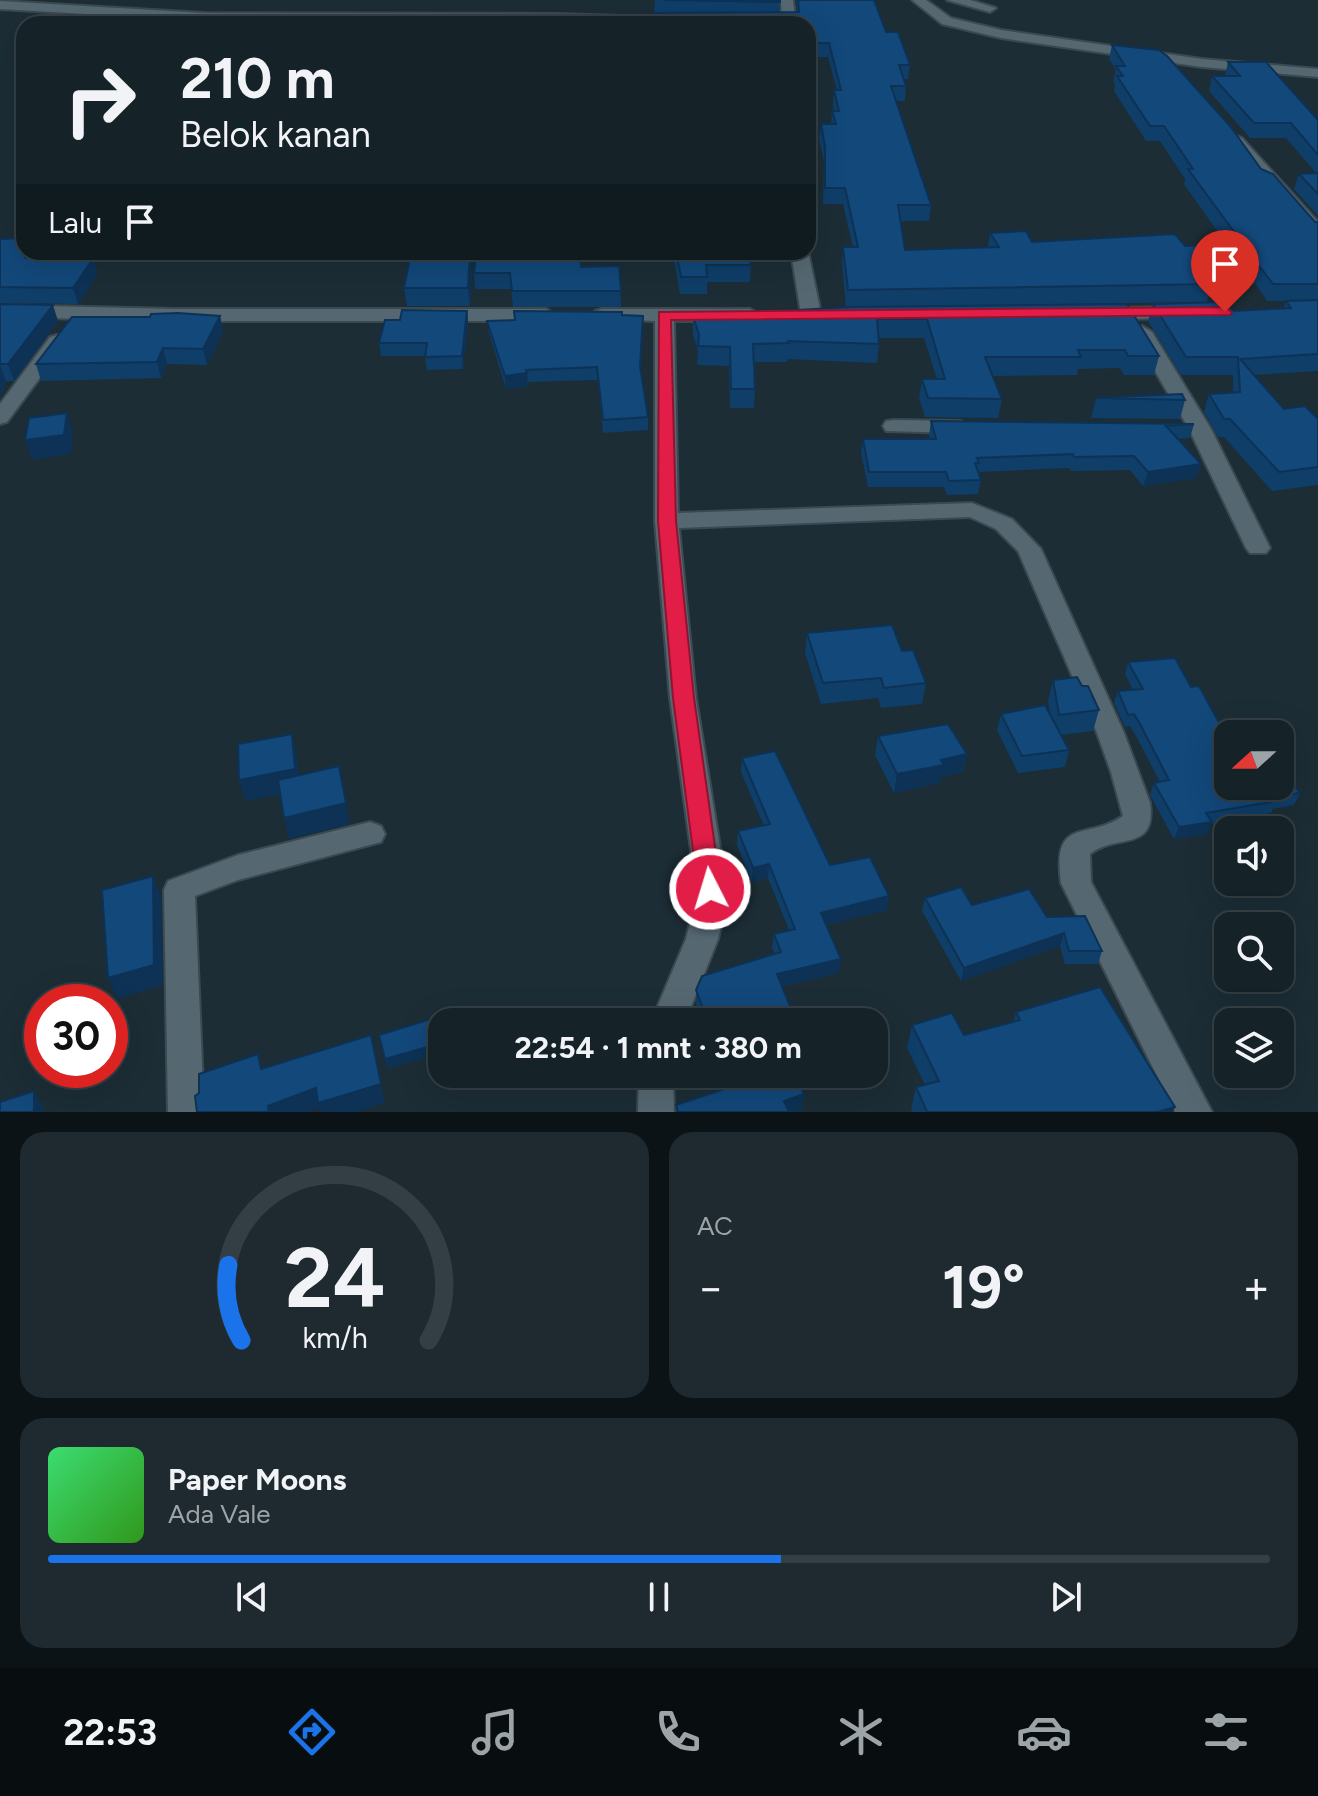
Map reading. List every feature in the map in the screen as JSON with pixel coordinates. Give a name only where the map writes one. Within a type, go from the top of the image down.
[{"type":"street","points":[[918,0],[944,19],[983,30],[1174,65],[1318,73]]},
{"type":"street","points":[[953,0],[990,8]]},
{"type":"street","points":[[0,5],[187,16]]},
{"type":"street","points":[[1228,130],[1318,232]]},
{"type":"street","points":[[801,260],[811,314]]},
{"type":"street","points":[[0,311],[77,314],[767,315]]},
{"type":"street","points":[[1085,314],[1209,312]]},
{"type":"street","points":[[0,418],[77,314]]},
{"type":"street","points":[[1131,314],[1200,429],[1258,548]]},
{"type":"street","points":[[664,315],[667,521],[683,698],[709,872],[710,906],[702,939],[674,1008]]},
{"type":"street","points":[[894,426],[985,427]]},
{"type":"street","points":[[1168,429],[1200,429]]},
{"type":"street","points":[[667,521],[972,510],[995,517],[1016,531],[1029,549],[1140,812],[1138,821],[1129,828],[1086,838],[1073,858],[1076,883],[1194,1112]]},
{"type":"street","points":[[186,1112],[179,890],[224,873],[370,834]]},
{"type":"street","points":[[656,1088],[656,1112]]},
{"type":"building","points":[[664,0],[780,0],[780,2]]},
{"type":"building","points":[[798,0],[874,0],[886,32],[898,32],[910,65],[899,65],[906,86],[891,86],[931,205],[898,205],[905,250],[999,247],[990,233],[1026,231],[1032,242],[1175,234],[1185,246],[1243,244],[1188,169],[1193,169],[1164,126],[1150,126],[1117,76],[1123,76],[1116,66],[1125,66],[1112,45],[1159,50],[1167,56],[1230,126],[1261,169],[1273,174],[1318,222],[1318,284],[1273,284],[1260,267],[1200,269],[1212,284],[848,290],[843,247],[858,247],[845,188],[825,188],[825,147],[821,124],[836,124],[832,111],[839,111],[834,90],[841,90],[829,43],[816,43],[816,16],[654,16],[654,13],[799,12]]},
{"type":"building","points":[[1228,62],[1266,62],[1318,120],[1318,155],[1291,123],[1254,123],[1212,76],[1240,76]]},
{"type":"building","points":[[1318,173],[1318,194],[1299,174]]},
{"type":"building","points":[[16,238],[16,260],[92,260],[73,288],[0,287],[0,239]]},
{"type":"building","points":[[410,260],[470,260],[468,288],[404,288]]},
{"type":"building","points":[[476,260],[580,260],[581,267],[619,266],[621,291],[512,291],[510,273],[474,273]]},
{"type":"building","points":[[678,260],[750,260],[751,265],[706,265],[707,277],[681,277]]},
{"type":"building","points":[[1318,300],[1318,354],[1240,359],[1284,409],[1305,406],[1318,419],[1318,467],[1279,472],[1230,419],[1224,419],[1209,394],[1240,392],[1238,357],[1186,357],[1153,304],[1226,302],[1233,311],[1291,308],[1286,301]]},
{"type":"building","points":[[0,304],[53,305],[8,364],[0,364]]},
{"type":"building","points":[[1127,304],[1159,356],[1128,356],[1125,350],[1078,350],[1081,357],[985,357],[1002,399],[928,398],[922,379],[945,379],[927,319],[877,319],[879,344],[788,341],[753,344],[755,389],[731,389],[730,347],[698,346],[699,334],[693,316],[850,307]]},
{"type":"building","points":[[402,310],[467,311],[462,356],[425,357],[427,343],[379,343],[385,320],[400,320]]},
{"type":"building","points":[[514,311],[622,312],[622,315],[643,316],[640,366],[648,417],[603,420],[597,367],[526,370],[527,373],[505,376],[487,321],[515,320]]},
{"type":"building","points":[[151,314],[220,316],[203,349],[163,348],[157,362],[36,364],[72,317],[150,317]]},
{"type":"building","points":[[1182,394],[1185,400],[1096,398],[1136,396]]},
{"type":"building","points":[[67,413],[64,435],[25,440],[29,418]]},
{"type":"building","points":[[931,421],[1194,424],[1166,426],[1201,464],[1148,472],[1134,456],[1074,457],[1073,454],[977,458],[979,463],[975,463],[981,480],[949,481],[946,472],[869,472],[863,439],[936,439]]},
{"type":"building","points":[[892,625],[902,651],[913,650],[926,683],[884,688],[881,678],[823,683],[807,633]]},
{"type":"building","points":[[1175,658],[1191,687],[1199,686],[1218,720],[1214,720],[1214,800],[1276,801],[1206,813],[1212,822],[1179,827],[1154,783],[1169,780],[1134,714],[1128,715],[1118,691],[1143,689],[1128,662]]},
{"type":"building","points":[[1077,677],[1082,686],[1088,686],[1099,710],[1059,715],[1053,680]]},
{"type":"building","points":[[1045,705],[1069,750],[1022,756],[1001,714]]},
{"type":"building","points":[[948,724],[967,754],[941,760],[944,765],[897,774],[878,736]]},
{"type":"building","points":[[292,734],[295,769],[239,780],[238,744]]},
{"type":"building","points":[[775,751],[830,865],[870,857],[889,896],[821,913],[841,959],[777,974],[791,1008],[703,1008],[696,990],[702,976],[781,952],[774,934],[795,929],[769,864],[753,868],[738,831],[770,824],[742,758]]},
{"type":"building","points":[[339,766],[346,803],[284,818],[278,780]]},
{"type":"building","points":[[153,876],[154,965],[108,978],[102,890]]},
{"type":"building","points":[[961,887],[972,905],[1029,889],[1047,917],[1085,916],[1102,951],[1069,951],[1064,933],[964,968],[925,898]]},
{"type":"building","points":[[1100,987],[1175,1107],[1158,1112],[927,1112],[916,1087],[939,1081],[912,1025],[952,1013],[964,1035],[1020,1020],[1016,1012]]},
{"type":"building","points":[[428,1020],[428,1047],[385,1059],[379,1035]]},
{"type":"building","points":[[371,1035],[381,1084],[318,1103],[316,1088],[268,1106],[269,1112],[197,1112],[195,1096],[199,1093],[199,1074],[258,1054],[261,1069]]},
{"type":"building","points":[[728,1088],[801,1088],[804,1094],[784,1101],[789,1112],[678,1112],[676,1105]]},
{"type":"building","points":[[34,1091],[34,1112],[0,1112],[0,1102]]},
{"type":"route","points":[[710,889],[683,698],[667,521],[664,315],[1225,312]]}]
